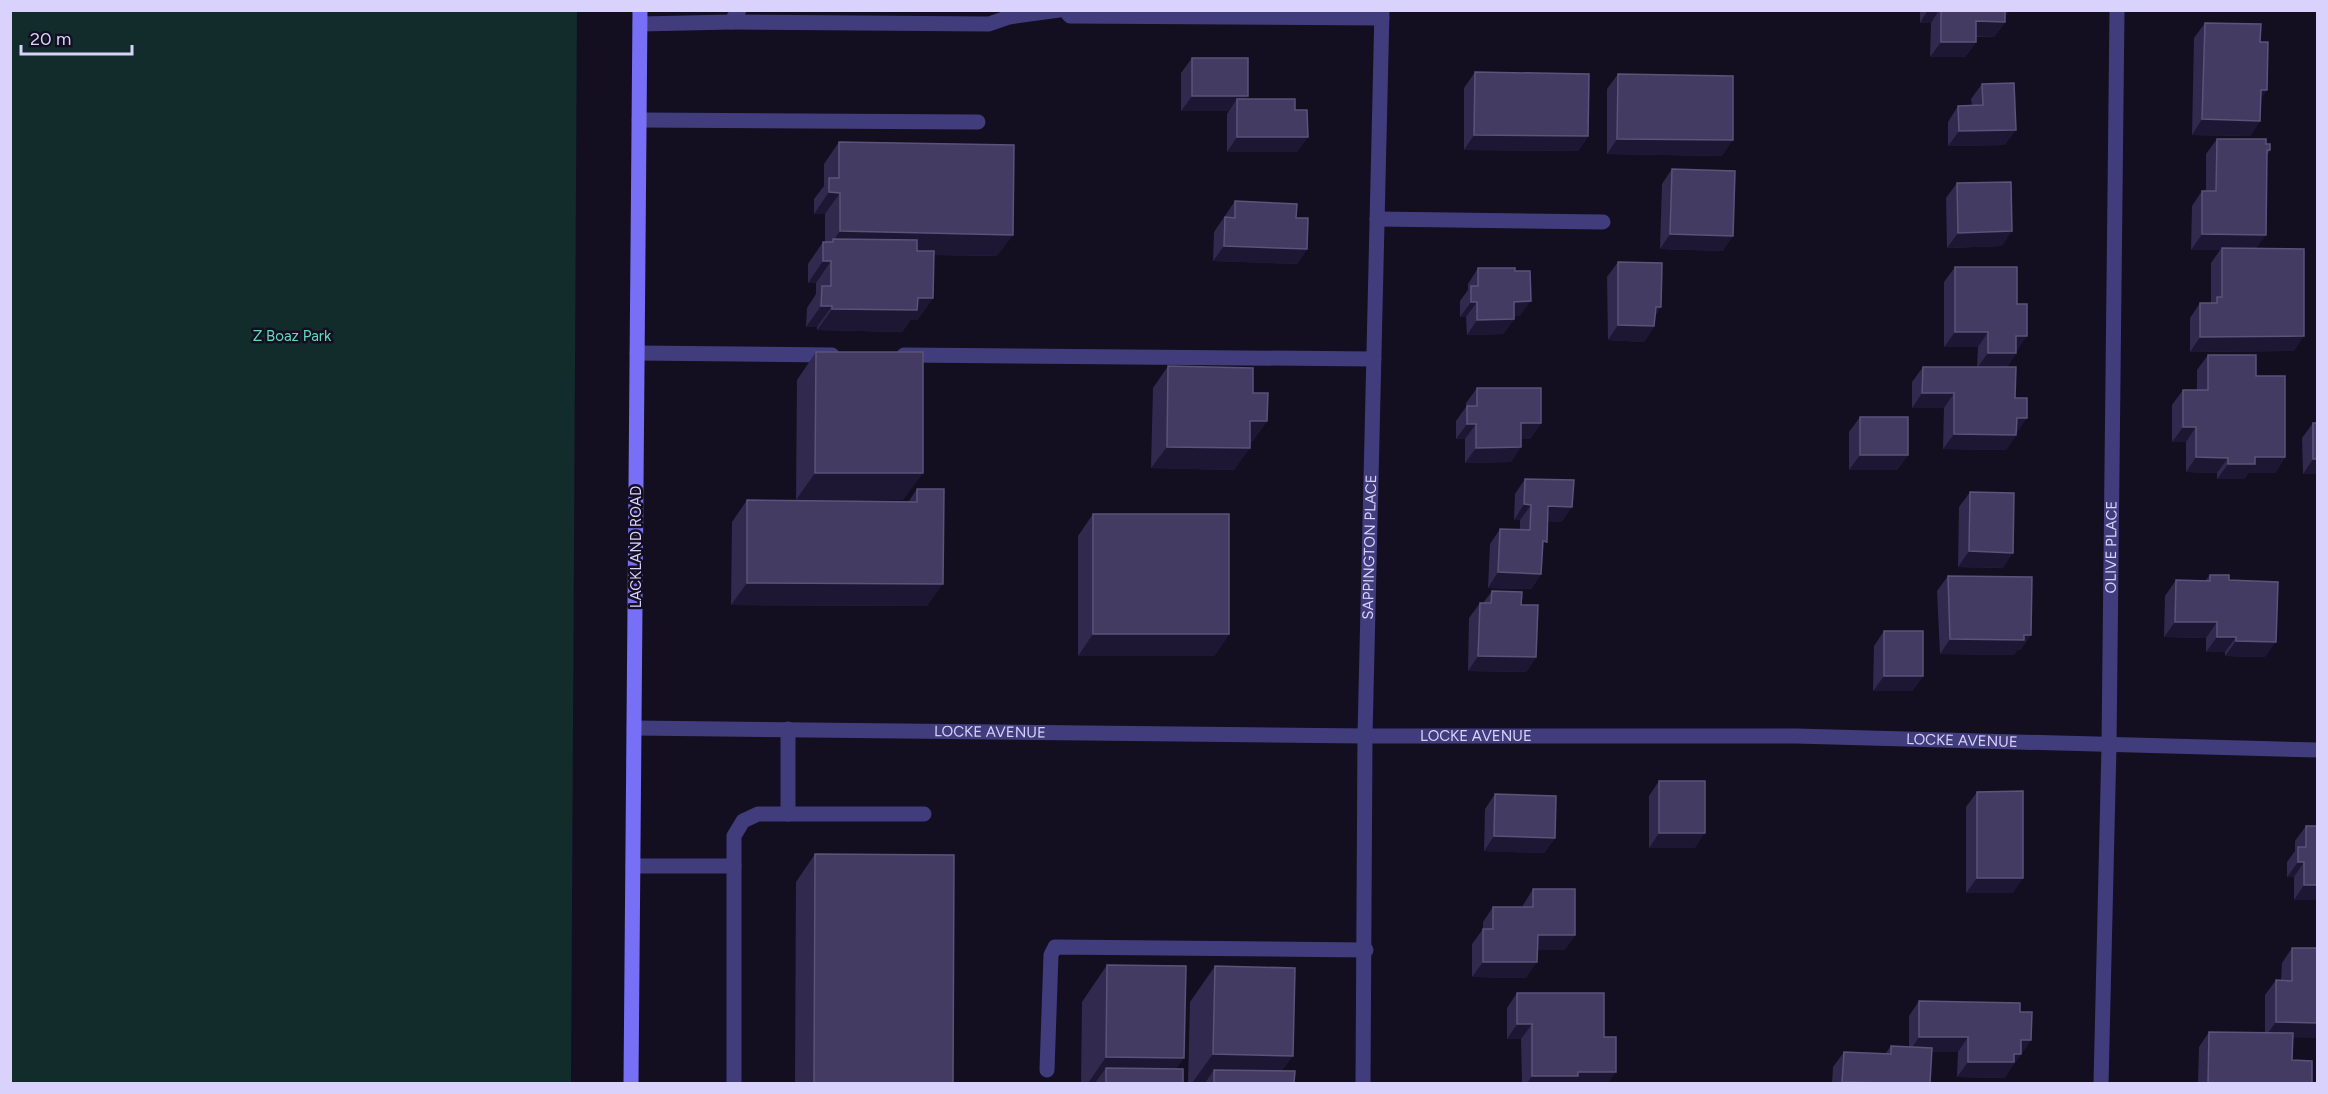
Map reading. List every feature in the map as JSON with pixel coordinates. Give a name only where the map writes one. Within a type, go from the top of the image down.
[{"type":"street","points":[[640,17],[735,16],[989,24],[1009,16],[1059,10]]},
{"type":"street","points":[[1065,10],[1070,16],[1382,14]]},
{"type":"street","name":"OLIVE PLACE","points":[[2101,1083],[2109,745],[2117,10]]},
{"type":"street","name":"SAPPINGTON PLACE","points":[[1363,1083],[1365,736],[1382,14]]},
{"type":"street","name":"LACKLAND ROAD","points":[[631,1083],[640,17]]},
{"type":"street","points":[[639,120],[978,122]]},
{"type":"street","points":[[1377,219],[1603,222]]},
{"type":"street","points":[[637,353],[851,355]]},
{"type":"street","points":[[887,355],[1374,359]]},
{"type":"street","name":"LOCKE AVENUE","points":[[634,728],[1365,736],[1796,736],[2318,750]]},
{"type":"street","points":[[788,729],[788,814]]},
{"type":"street","points":[[734,1083],[734,836],[743,821],[758,814],[924,814]]},
{"type":"street","points":[[633,866],[734,866]]},
{"type":"street","points":[[1047,1070],[1051,955],[1055,947],[1365,950]]},
{"type":"green space","name":"Z Boaz Park","points":[[10,11],[577,11],[571,1083],[11,1083]]},
{"type":"building","points":[[1941,10],[2005,10],[2005,22],[1976,21],[1976,42],[1941,42]]},
{"type":"building","points":[[2205,23],[2261,24],[2260,42],[2268,42],[2267,90],[2261,90],[2260,121],[2202,119]]},
{"type":"building","points":[[1192,58],[1248,58],[1248,96],[1192,96]]},
{"type":"building","points":[[1475,72],[1589,74],[1588,136],[1474,135]]},
{"type":"building","points":[[1618,74],[1733,76],[1733,140],[1617,139]]},
{"type":"building","points":[[2014,83],[2016,130],[1959,131],[1958,106],[1983,105],[1982,84]]},
{"type":"building","points":[[1237,99],[1295,99],[1295,110],[1307,110],[1308,137],[1237,137]]},
{"type":"building","points":[[2217,139],[2266,139],[2266,144],[2270,144],[2270,150],[2267,150],[2266,235],[2202,234],[2202,191],[2216,191]]},
{"type":"building","points":[[839,142],[1014,145],[1013,235],[840,231],[840,193],[829,192],[829,178],[839,178]]},
{"type":"building","points":[[1672,169],[1735,171],[1733,236],[1670,234]]},
{"type":"building","points":[[2011,182],[2012,231],[1958,233],[1957,183]]},
{"type":"building","points":[[1235,201],[1297,204],[1296,218],[1308,218],[1307,249],[1224,246],[1225,217],[1235,218]]},
{"type":"building","points":[[833,239],[917,240],[917,251],[934,251],[933,298],[918,298],[917,310],[832,309],[832,306],[821,306],[822,286],[831,286],[831,261],[823,261],[823,242],[833,242]]},
{"type":"building","points":[[2222,248],[2304,249],[2304,336],[2200,337],[2200,303],[2217,303],[2217,297],[2222,297]]},
{"type":"building","points":[[1618,262],[1662,263],[1661,307],[1656,307],[1654,326],[1618,325]]},
{"type":"building","points":[[1955,267],[2017,267],[2017,304],[2027,304],[2027,336],[2016,336],[2016,353],[1988,353],[1988,332],[1955,332]]},
{"type":"building","points":[[1478,268],[1515,268],[1515,271],[1530,271],[1531,301],[1514,302],[1514,319],[1477,320],[1477,302],[1471,302],[1471,286],[1478,286]]},
{"type":"building","points":[[816,352],[923,352],[923,473],[815,473]]},
{"type":"building","points":[[2208,355],[2256,355],[2256,376],[2285,376],[2285,457],[2255,457],[2255,464],[2228,464],[2228,458],[2196,457],[2196,427],[2183,427],[2183,390],[2208,390]]},
{"type":"building","points":[[1168,366],[1253,368],[1253,393],[1268,393],[1267,421],[1250,421],[1250,448],[1167,447]]},
{"type":"building","points":[[1923,367],[2016,367],[2015,398],[2027,398],[2027,418],[2017,418],[2016,435],[1954,434],[1954,393],[1922,393]]},
{"type":"building","points":[[1477,388],[1541,388],[1541,423],[1521,423],[1521,447],[1476,448],[1476,424],[1467,424],[1467,406],[1477,406]]},
{"type":"building","points":[[1860,417],[1908,417],[1908,455],[1860,455]]},
{"type":"building","points":[[2313,423],[2318,423],[2318,459],[2313,459]]},
{"type":"building","points":[[1525,479],[1574,480],[1572,507],[1548,506],[1547,542],[1543,541],[1541,574],[1498,572],[1500,529],[1530,530],[1531,505],[1524,504]]},
{"type":"building","points":[[917,489],[944,489],[943,584],[747,583],[747,500],[917,502]]},
{"type":"building","points":[[1970,492],[2014,493],[2013,553],[1969,551]]},
{"type":"building","points":[[1093,514],[1229,514],[1229,634],[1093,634]]},
{"type":"building","points":[[2210,575],[2229,575],[2229,580],[2278,582],[2276,642],[2236,641],[2236,637],[2217,637],[2217,622],[2175,622],[2176,580],[2210,581]]},
{"type":"building","points":[[1948,576],[2032,577],[2031,635],[2024,635],[2024,640],[1950,639]]},
{"type":"building","points":[[1492,591],[1522,592],[1521,605],[1538,605],[1536,657],[1478,656],[1480,603],[1491,603]]},
{"type":"building","points":[[1884,631],[1923,631],[1923,676],[1884,676]]},
{"type":"building","points":[[1659,781],[1705,781],[1705,833],[1659,833]]},
{"type":"building","points":[[2023,791],[2023,878],[1977,878],[1977,792]]},
{"type":"building","points":[[1495,794],[1556,796],[1555,838],[1494,836]]},
{"type":"building","points":[[2306,826],[2318,826],[2318,885],[2304,885],[2304,862],[2298,862],[2298,847],[2306,847]]},
{"type":"building","points":[[815,854],[954,855],[953,1083],[814,1083]]},
{"type":"building","points":[[1533,889],[1575,889],[1575,935],[1538,935],[1537,962],[1483,962],[1483,929],[1493,929],[1493,907],[1533,907]]},
{"type":"building","points":[[2292,948],[2318,948],[2318,1023],[2276,1022],[2276,980],[2292,981]]},
{"type":"building","points":[[1107,965],[1186,966],[1184,1058],[1106,1057]]},
{"type":"building","points":[[1215,966],[1295,968],[1293,1056],[1213,1054]]},
{"type":"building","points":[[1517,993],[1604,993],[1604,1037],[1616,1037],[1616,1072],[1578,1072],[1578,1076],[1532,1076],[1532,1024],[1517,1024]]},
{"type":"building","points":[[1919,1001],[2020,1003],[2020,1012],[2032,1012],[2031,1040],[2021,1040],[2021,1054],[2014,1054],[2014,1062],[1968,1062],[1968,1037],[1919,1037]]},
{"type":"building","points":[[2209,1032],[2293,1033],[2292,1060],[2312,1061],[2312,1083],[2208,1083]]},
{"type":"building","points":[[1891,1046],[1932,1048],[1930,1083],[1842,1082],[1844,1052],[1891,1054]]},
{"type":"building","points":[[1106,1068],[1183,1069],[1183,1083],[1106,1083]]},
{"type":"building","points":[[1214,1070],[1295,1071],[1294,1083],[1214,1083]]}]
